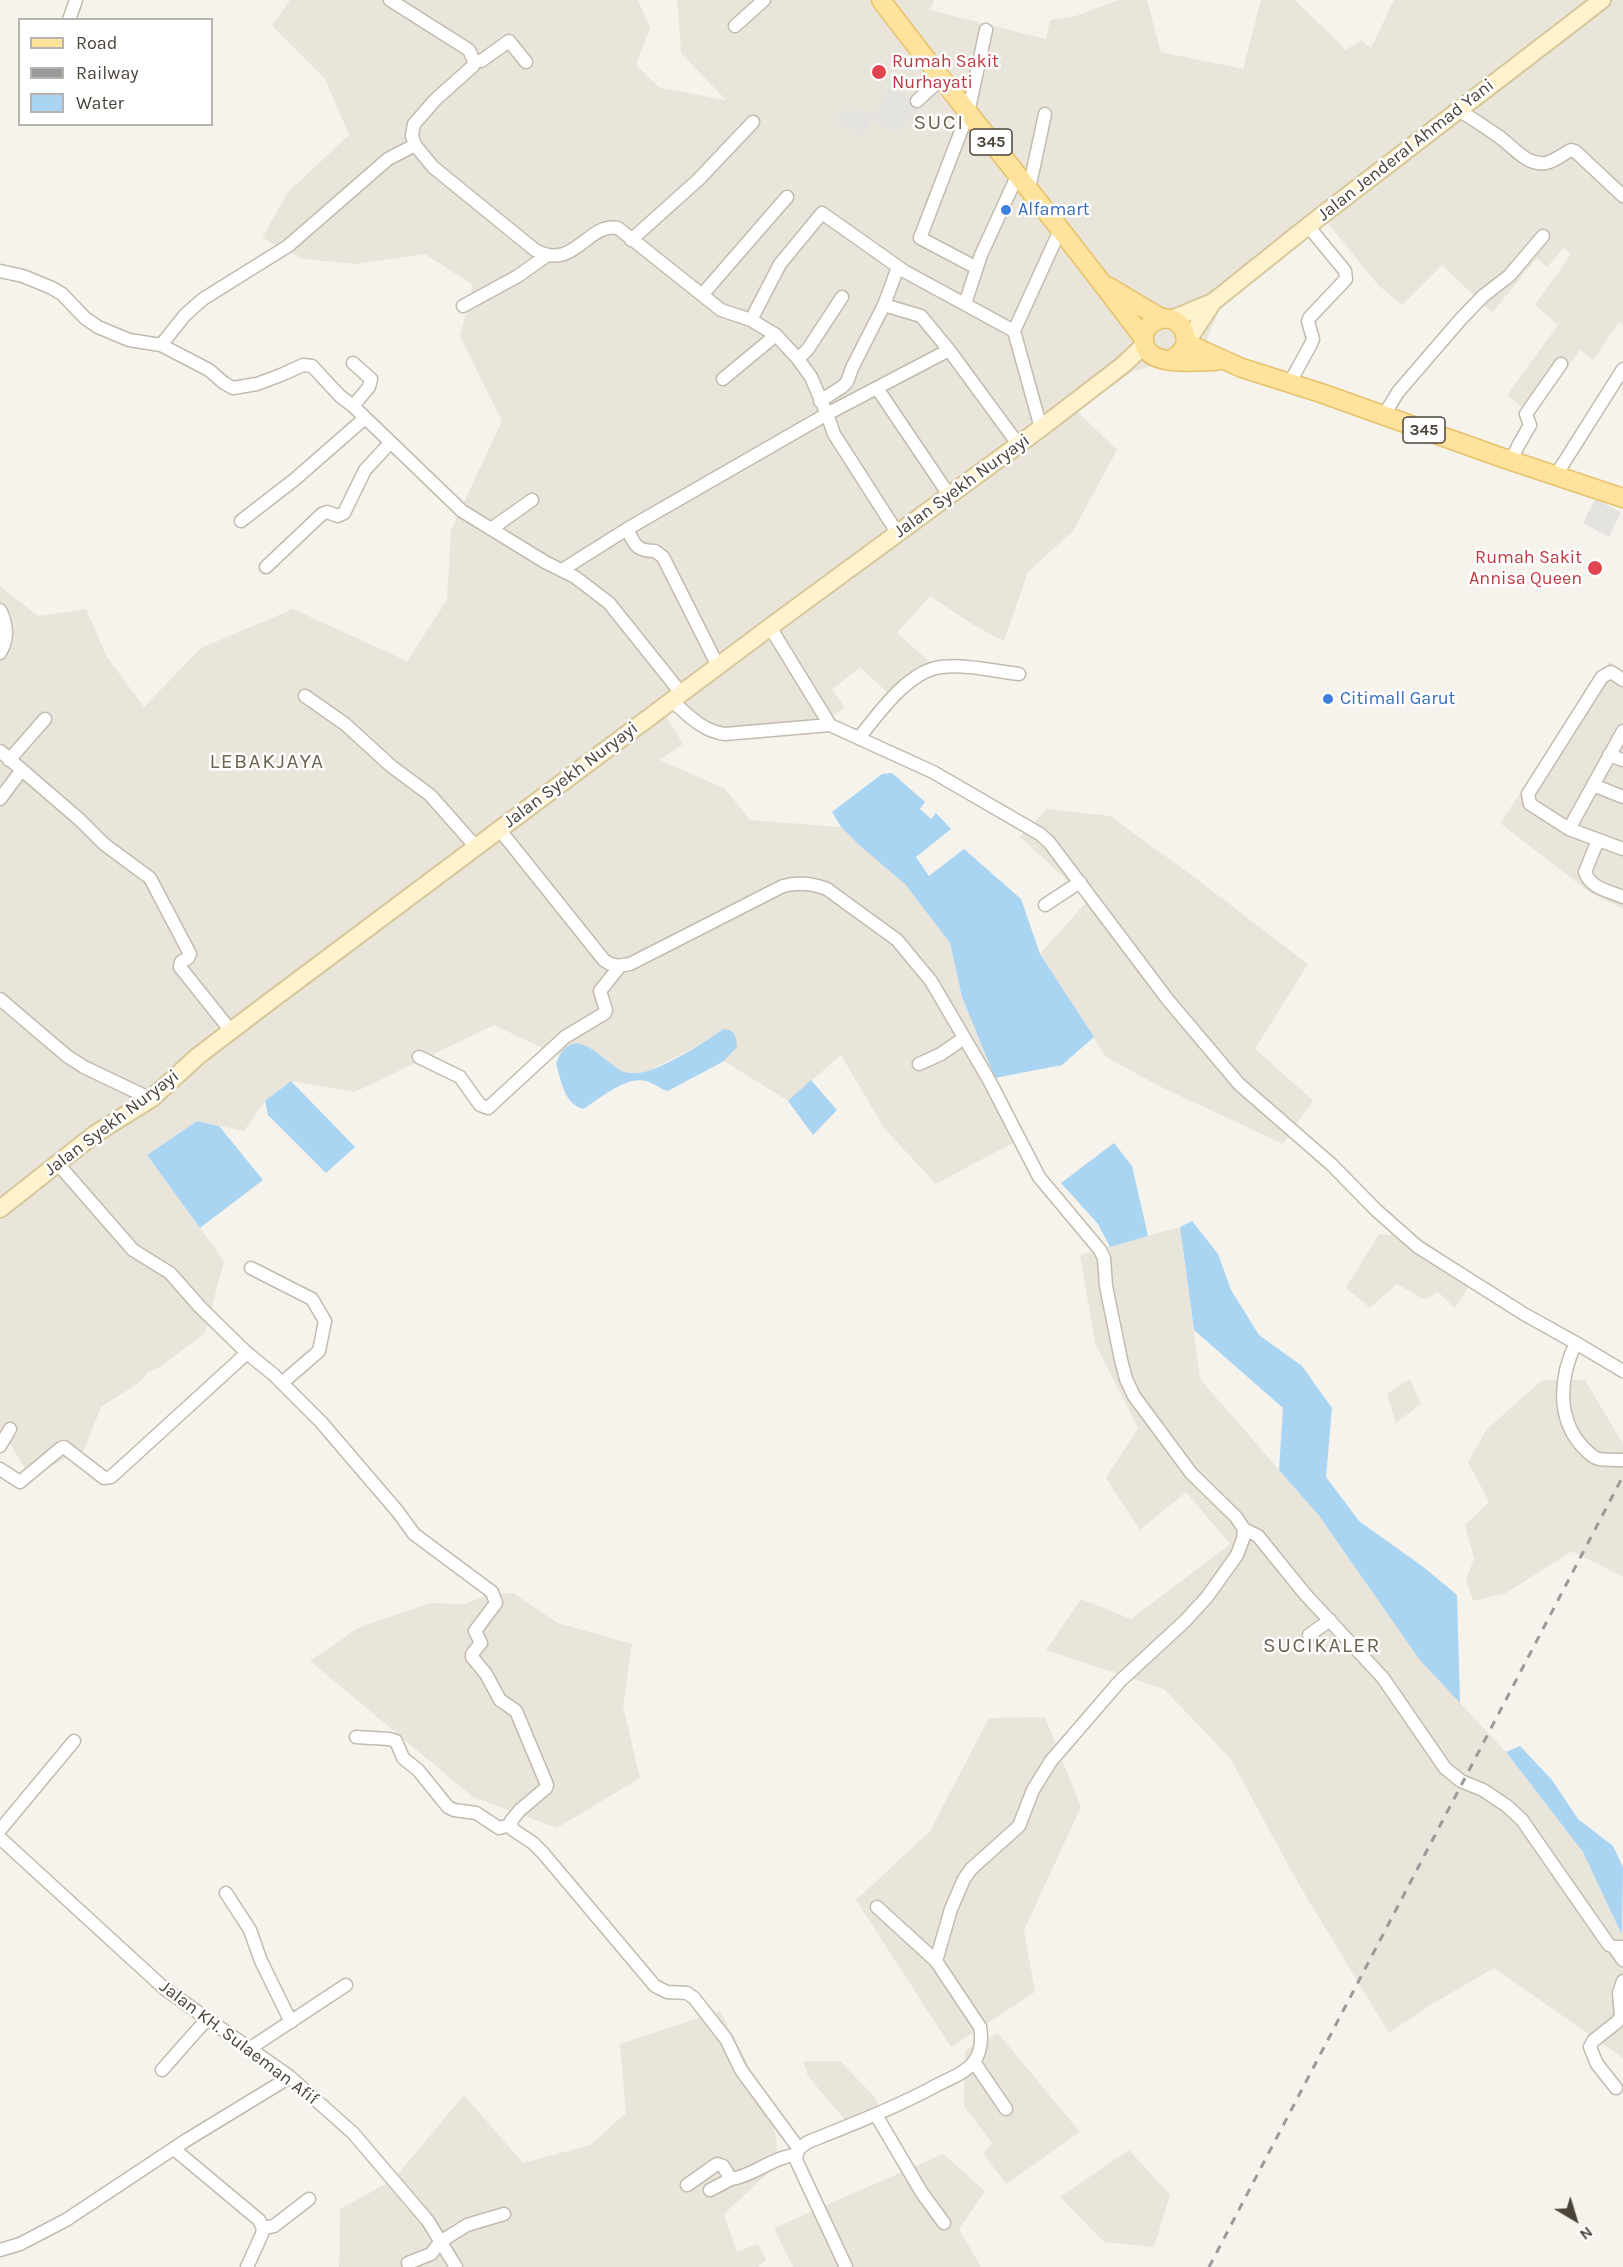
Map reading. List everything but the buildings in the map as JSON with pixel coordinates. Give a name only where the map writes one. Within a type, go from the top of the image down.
[{"type":"main road","name":"345","points":[[880,0],[1102,283],[1166,319]]},
{"type":"main road","name":"Jalan Jenderal Ahmad Yani","points":[[1186,343],[1213,302],[1602,0]]},
{"type":"main road","points":[[1102,283],[1153,351],[1180,354],[1186,343],[1181,326],[1166,319],[1151,324],[1144,333],[1153,351]]},
{"type":"main road","name":"Jalan Jenderal Ahmad Yani","points":[[1166,319],[1213,302]]},
{"type":"main road","name":"345","points":[[1186,343],[1224,361],[1623,498]]},
{"type":"main road","name":"345","points":[[1153,351],[1224,361]]},
{"type":"main road","name":"Jalan Syekh Nuryayi","points":[[0,1209],[96,1134],[151,1098],[198,1056],[676,696],[898,534],[1123,365],[1153,351]]},
{"type":"street","points":[[70,18],[76,0]]},
{"type":"street","points":[[390,0],[469,50],[474,61],[473,66],[436,99],[414,124],[412,136],[415,144],[433,167],[535,250],[546,256],[558,256],[565,253],[610,226],[618,228],[725,312],[751,320],[776,334],[811,377],[834,434],[898,534]]},
{"type":"street","points":[[735,26],[764,0]]},
{"type":"street","points":[[977,268],[920,238],[968,113],[986,30]]},
{"type":"street","points":[[474,61],[481,61],[509,41],[526,62]]},
{"type":"street","points":[[917,101],[941,79]]},
{"type":"street","points":[[1458,110],[1502,138],[1530,160],[1549,163],[1571,150],[1575,151],[1623,196]]},
{"type":"street","points":[[1029,189],[1045,114]]},
{"type":"street","points":[[631,240],[698,180],[753,122]]},
{"type":"street","points":[[161,345],[185,315],[203,299],[288,246],[388,159],[415,144]]},
{"type":"street","points":[[965,304],[977,268],[1018,174]]},
{"type":"street","points":[[702,295],[788,197]]},
{"type":"street","points":[[751,320],[780,264],[822,213],[897,267],[1014,331]]},
{"type":"street","points":[[1289,384],[1313,339],[1308,321],[1310,317],[1346,279],[1345,271],[1308,226]]},
{"type":"street","points":[[1041,428],[1014,331],[1060,230]]},
{"type":"street","points":[[1384,415],[1398,392],[1460,320],[1483,296],[1509,276],[1543,236]]},
{"type":"street","points":[[463,306],[518,276],[546,256]]},
{"type":"street","points":[[820,401],[847,382],[884,305],[897,267]]},
{"type":"street","points":[[0,271],[23,276],[62,294],[85,318],[98,327],[129,340],[161,345],[209,370],[233,388],[257,384],[303,365],[312,366],[340,396],[456,506],[583,582],[613,607],[696,721],[714,732],[725,734],[830,725],[933,772],[1040,834],[1080,882],[1168,1000],[1239,1084],[1332,1165],[1376,1210],[1418,1247],[1524,1314],[1623,1371]]},
{"type":"street","points":[[798,359],[808,349],[842,297]]},
{"type":"street","points":[[884,305],[921,316],[1018,444]]},
{"type":"street","points":[[723,379],[776,334]]},
{"type":"street","points":[[562,570],[627,529],[827,414],[949,350]]},
{"type":"street","points":[[353,363],[370,379],[369,387],[353,406]]},
{"type":"street","points":[[1512,460],[1530,425],[1526,414],[1561,364]]},
{"type":"street","points":[[1556,475],[1623,369]]},
{"type":"street","points":[[876,388],[949,495]]},
{"type":"street","points":[[241,521],[294,480],[365,418]]},
{"type":"street","points":[[266,567],[322,514],[327,512],[338,516],[344,513],[365,470],[390,442]]},
{"type":"street","points":[[491,529],[532,500]]},
{"type":"street","points":[[627,529],[638,548],[643,551],[655,551],[663,557],[718,666]]},
{"type":"street","points":[[0,610],[7,632],[0,653]]},
{"type":"street","points":[[770,627],[830,725]]},
{"type":"street","points":[[859,738],[893,697],[927,671],[948,666],[1019,674]]},
{"type":"street","points":[[1623,680],[1611,672],[1602,677],[1528,794],[1530,804],[1569,829],[1623,849]]},
{"type":"street","points":[[305,696],[345,724],[391,766],[430,795],[476,847]]},
{"type":"street","points":[[45,719],[4,755],[80,820],[104,844],[150,878],[190,954],[181,962],[180,967],[231,1031]]},
{"type":"street","points":[[1569,829],[1623,731]]},
{"type":"street","points":[[1609,755],[1623,760]]},
{"type":"street","points":[[0,799],[21,771]]},
{"type":"street","points":[[1593,785],[1623,797]]},
{"type":"street","points":[[499,829],[603,959],[620,966],[630,964],[783,886],[795,883],[819,885],[827,889],[897,940],[931,981],[1014,1127],[1039,1177],[1100,1250],[1104,1258],[1106,1286],[1121,1360],[1134,1396],[1191,1473],[1236,1517],[1244,1529],[1258,1536],[1383,1678],[1445,1768],[1461,1781],[1483,1790],[1508,1806],[1522,1820],[1604,1938],[1619,1947],[1623,1960]]},
{"type":"street","points":[[1598,840],[1585,872],[1588,880],[1594,885],[1623,897]]},
{"type":"street","points":[[1045,905],[1080,882]]},
{"type":"street","points":[[419,1057],[460,1077],[480,1105],[488,1108],[565,1037],[605,1013],[600,991],[620,966]]},
{"type":"street","points":[[0,999],[67,1056],[84,1067],[151,1098]]},
{"type":"street","points":[[919,1064],[941,1054],[964,1038]]},
{"type":"street","points":[[58,1164],[133,1250],[170,1273],[200,1307],[326,1427],[414,1534],[484,1585],[496,1598],[494,1606],[475,1631],[481,1643],[472,1654],[472,1658],[486,1674],[500,1700],[516,1711],[547,1785],[520,1810],[510,1825],[499,1828],[476,1813],[448,1807],[418,1770],[403,1758],[396,1741],[356,1737]]},
{"type":"street","points":[[251,1268],[312,1299],[325,1321],[319,1351],[282,1383]]},
{"type":"street","points":[[1575,1343],[1568,1360],[1561,1395],[1571,1430],[1598,1459],[1623,1460]]},
{"type":"street","points":[[0,1470],[20,1482],[64,1447],[104,1478],[111,1477],[248,1353]]},
{"type":"street","points":[[0,1446],[10,1429]]},
{"type":"street","points":[[936,1961],[951,1909],[971,1869],[1019,1826],[1038,1779],[1099,1705],[1185,1621],[1224,1576],[1237,1555],[1244,1529]]},
{"type":"street","points":[[1309,1635],[1330,1620]]},
{"type":"street","points":[[0,1830],[74,1741]]},
{"type":"street","points":[[510,1825],[548,1858],[655,1986],[668,1992],[687,1993],[694,1998],[726,2039],[741,2070],[797,2151],[797,2162],[846,2267]]},
{"type":"street","name":"Jalan KH. Sulaeman Afif","points":[[0,1838],[165,1989],[290,2077],[353,2133],[428,2221],[456,2267]]},
{"type":"street","points":[[226,1893],[250,1930],[261,1961],[291,2022]]},
{"type":"street","points":[[710,2190],[730,2179],[739,2178],[797,2151],[808,2142],[876,2115],[954,2076],[974,2062],[982,2037],[980,2027],[936,1961],[877,1907]]},
{"type":"street","points":[[1616,2088],[1597,2064],[1590,2047],[1593,2041],[1617,2022],[1621,2016],[1619,1993],[1623,1981]]},
{"type":"street","points":[[249,2049],[346,1985]]},
{"type":"street","points":[[162,2070],[207,2019]]},
{"type":"street","points":[[974,2062],[1006,2109]]},
{"type":"street","points":[[0,2250],[20,2244],[66,2220],[290,2077]]},
{"type":"street","points":[[876,2115],[922,2193],[944,2223]]},
{"type":"street","points":[[174,2149],[255,2216],[263,2228]]},
{"type":"street","points":[[687,2185],[717,2164],[723,2166],[730,2179]]},
{"type":"street","points":[[263,2228],[274,2226],[309,2199]]},
{"type":"street","points":[[408,2263],[431,2254],[440,2241],[473,2222],[504,2214]]},
{"type":"street","points":[[247,2267],[263,2228]]},
{"type":"shaded area","points":[[290,0],[638,0],[650,28],[636,65],[660,88],[726,100],[681,53],[677,0],[934,0],[930,10],[1046,39],[1050,20],[1076,16],[1118,0],[1147,0],[1161,52],[1243,69],[1261,0],[1295,0],[1346,50],[1361,40],[1371,48],[1394,0],[1623,0],[1623,325],[1619,322],[1593,360],[1580,350],[1532,415],[1507,395],[1558,325],[1535,305],[1571,254],[1564,248],[1547,267],[1537,258],[1492,313],[1442,265],[1402,305],[1378,285],[1327,222],[1222,303],[1196,366],[1158,364],[1127,373],[1077,411],[1117,450],[1073,531],[1028,572],[1004,641],[975,626],[930,596],[897,633],[935,666],[890,695],[860,667],[832,690],[845,707],[813,731],[725,737],[676,708],[665,715],[683,744],[660,760],[724,788],[750,820],[841,827],[905,884],[950,943],[962,997],[1020,1139],[936,1184],[884,1128],[841,1055],[788,1101],[724,1061],[737,1046],[723,1029],[707,1041],[648,1071],[638,1073],[624,1072],[566,1049],[559,1056],[494,1025],[355,1092],[291,1081],[265,1101],[244,1131],[197,1121],[147,1155],[224,1261],[205,1333],[160,1367],[148,1372],[140,1382],[101,1407],[84,1450],[30,1476],[0,1428],[0,586],[38,616],[86,609],[107,657],[144,707],[201,648],[293,609],[407,661],[447,600],[451,530],[502,421],[460,336],[473,285],[425,254],[356,264],[303,259],[262,238],[288,192],[349,135],[325,79],[272,26]]},
{"type":"shaded area","points":[[890,87],[924,103],[897,133],[871,120],[863,136],[835,121],[842,109],[850,114],[854,106],[874,116]]},
{"type":"shaded area","points":[[1595,499],[1621,512],[1609,537],[1583,523]]},
{"type":"shaded area","points":[[1609,662],[1623,671],[1623,909],[1589,892],[1500,823]]},
{"type":"shaded area","points":[[1047,809],[1110,816],[1308,964],[1255,1049],[1313,1100],[1283,1144],[1159,1086],[1106,1057],[1040,954],[1088,900],[1020,837]]},
{"type":"shaded area","points":[[1180,1227],[1200,1379],[1320,1517],[1419,1659],[1506,1752],[1583,1852],[1623,1934],[1623,2058],[1494,1968],[1432,2004],[1389,2033],[1298,1883],[1230,1758],[1164,1689],[1046,1650],[1081,1599],[1131,1619],[1230,1544],[1186,1492],[1140,1530],[1106,1478],[1138,1428],[1095,1343],[1080,1255]]},
{"type":"shaded area","points":[[1379,1234],[1420,1238],[1476,1276],[1455,1308],[1438,1292],[1425,1300],[1397,1284],[1370,1308],[1346,1288]]},
{"type":"shaded area","points":[[1410,1379],[1421,1404],[1396,1423],[1387,1394]]},
{"type":"shaded area","points":[[1542,1380],[1585,1380],[1623,1444],[1623,1577],[1572,1551],[1506,1593],[1473,1601],[1466,1580],[1474,1559],[1465,1525],[1489,1502],[1468,1462],[1486,1430]]},
{"type":"shaded area","points":[[513,1593],[558,1623],[632,1644],[623,1706],[640,1778],[557,1828],[473,1797],[310,1661],[358,1628],[430,1603],[466,1604],[488,1594]]},
{"type":"shaded area","points":[[1045,1717],[1081,1807],[1024,1930],[1035,1992],[951,2047],[856,1900],[930,1831],[989,1718]]},
{"type":"shaded area","points":[[720,2011],[772,2110],[779,2163],[724,2214],[737,2252],[758,2244],[766,2260],[758,2267],[339,2267],[340,2209],[393,2180],[464,2095],[523,2163],[590,2145],[626,2113],[620,2044]]},
{"type":"shaded area","points":[[998,2033],[1080,2132],[1006,2184],[983,2153],[992,2143],[964,2106],[965,2050]]},
{"type":"shaded area","points":[[803,2061],[840,2061],[873,2095],[885,2117],[855,2132],[808,2076]]},
{"type":"shaded area","points":[[1129,2150],[1170,2195],[1154,2247],[1104,2242],[1060,2197]]},
{"type":"shaded area","points":[[943,2154],[985,2191],[959,2229],[981,2267],[793,2267],[774,2228]]},
{"type":"water","points":[[892,773],[925,802],[920,809],[931,819],[936,813],[951,829],[916,857],[929,876],[964,849],[1021,899],[1040,954],[1094,1037],[1062,1065],[995,1078],[962,997],[950,943],[905,884],[858,844],[841,827],[832,812],[882,774]]},
{"type":"water","points":[[723,1029],[734,1034],[737,1047],[724,1061],[668,1091],[646,1081],[638,1080],[621,1085],[583,1109],[567,1097],[556,1063],[563,1051],[571,1045],[579,1044],[596,1052],[622,1071],[645,1072],[681,1056]]},
{"type":"water","points":[[811,1080],[837,1110],[813,1135],[788,1101]]},
{"type":"water","points":[[291,1081],[355,1147],[326,1173],[268,1115],[265,1101]]},
{"type":"water","points":[[197,1121],[219,1126],[263,1180],[200,1228],[147,1155]]},
{"type":"water","points":[[1114,1143],[1132,1166],[1148,1236],[1110,1247],[1098,1224],[1061,1183]]},
{"type":"water","points":[[1192,1221],[1218,1254],[1231,1290],[1259,1335],[1302,1366],[1332,1408],[1326,1477],[1359,1521],[1422,1566],[1457,1595],[1460,1703],[1419,1659],[1320,1517],[1279,1470],[1283,1408],[1194,1330],[1180,1227]]},
{"type":"water","points":[[1520,1746],[1552,1780],[1578,1819],[1613,1846],[1623,1867],[1622,1935],[1583,1852],[1506,1752]]},
{"type":"railway","points":[[1209,2267],[1623,1476]]},
{"type":"place","name":"Rumah Sakit Nurhayati","points":[[879,72]]},
{"type":"place","name":"Alfamart","points":[[1006,210]]},
{"type":"place","name":"Rumah Sakit Annisa Queen","points":[[1595,568]]},
{"type":"place","name":"Citimall Garut","points":[[1328,699]]},
{"type":"district","name":"SUCI","points":[[939,123]]},
{"type":"district","name":"LEBAKJAYA","points":[[267,762]]},
{"type":"district","name":"SUCIKALER","points":[[1322,1646]]}]
